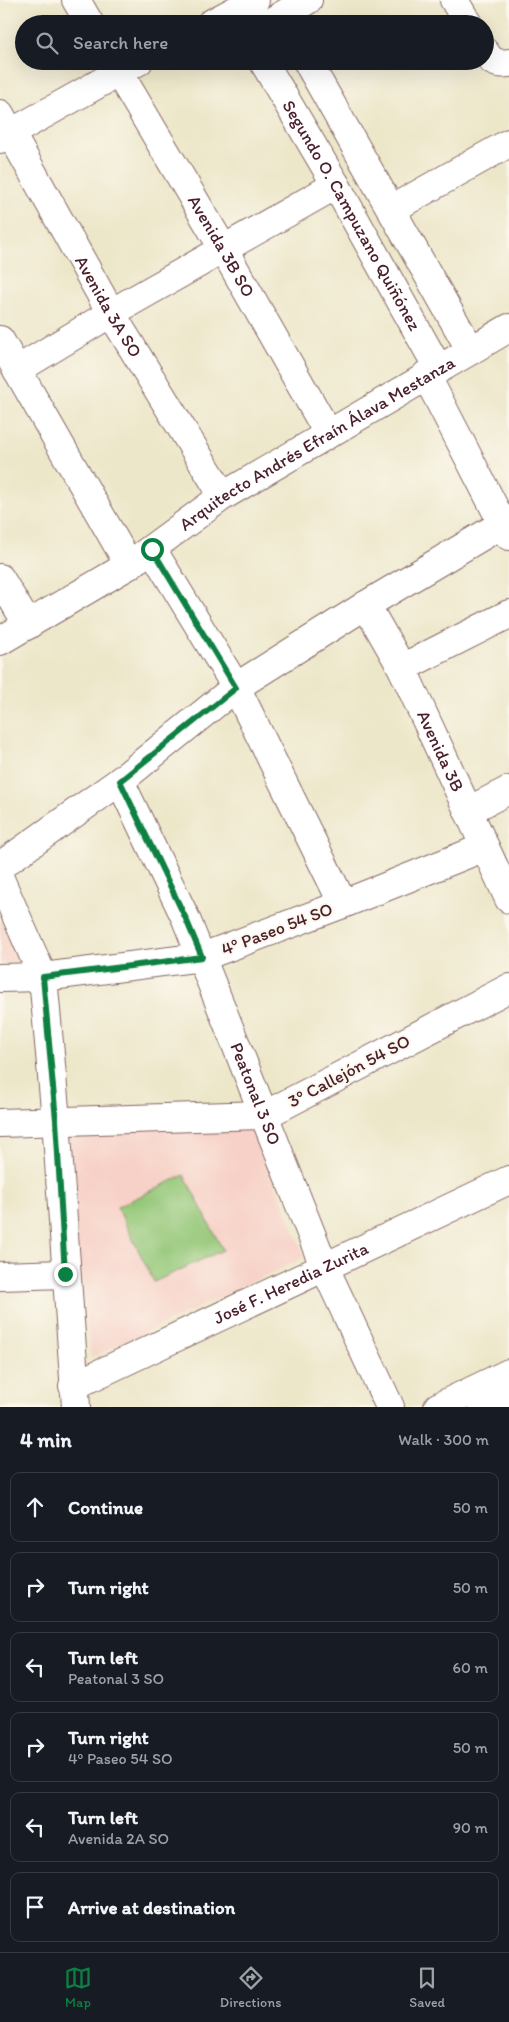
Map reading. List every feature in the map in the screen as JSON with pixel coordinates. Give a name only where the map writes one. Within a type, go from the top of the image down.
[{"type":"street","points":[[76,0],[85,15]]},
{"type":"street","points":[[278,15],[308,0]]},
{"type":"street","points":[[454,0],[463,15]]},
{"type":"street","points":[[229,15],[241,9]]},
{"type":"street","points":[[4,129],[114,70]]},
{"type":"street","name":"Avenida 3B SO","points":[[126,70],[224,250],[328,434]]},
{"type":"street","name":"Segundo O. Campuzano Quiñónez","points":[[269,70],[336,185],[432,372],[507,526]]},
{"type":"street","name":"Segundo O. Campuzano Quiñónez","points":[[312,70],[470,349]]},
{"type":"street","name":"Avenida 3A SO","points":[[4,129],[111,313],[223,496]]},
{"type":"street","points":[[392,209],[509,143]]},
{"type":"street","points":[[17,370],[111,313],[336,185]]},
{"type":"street","name":"Arquitecto Andrés Efraín Álava Mestanza","points":[[0,641],[128,565],[223,496],[470,349],[509,328]]},
{"type":"street","points":[[0,340],[128,565]]},
{"type":"street","points":[[0,866],[120,781],[236,688],[366,605],[507,526]]},
{"type":"street","points":[[152,549],[236,688],[344,904]]},
{"type":"street","points":[[0,578],[28,625]]},
{"type":"street","name":"Avenida 3B","points":[[366,605],[402,668],[509,899]]},
{"type":"street","points":[[402,668],[509,614]]},
{"type":"street","name":"Peatonal 3 SO","points":[[120,781],[186,919],[324,1266],[390,1407]]},
{"type":"street","points":[[468,811],[509,790]]},
{"type":"street","name":"4º Paseo 54 SO","points":[[0,978],[43,977],[202,957],[344,904],[485,847]]},
{"type":"street","points":[[0,879],[43,977],[56,1120],[74,1396]]},
{"type":"street","name":"3º Callejón 54 SO","points":[[0,1123],[265,1115],[509,988]]},
{"type":"street","name":"José F. Heredia Zurita","points":[[74,1396],[324,1266],[509,1180]]},
{"type":"street","points":[[0,1276],[65,1274]]},
{"type":"street","points":[[438,1407],[509,1373]]},
{"type":"street","points":[[484,1407],[509,1395]]},
{"type":"shaded area","points":[[0,921],[22,961],[0,963]]},
{"type":"shaded area","points":[[251,1125],[305,1257],[91,1358],[64,1132]]},
{"type":"green space","points":[[184,1175],[223,1250],[154,1282],[117,1207]]},
{"type":"route","points":[[65,1274],[56,1120],[43,977],[202,957],[186,919],[120,781],[236,688],[152,549]]}]
